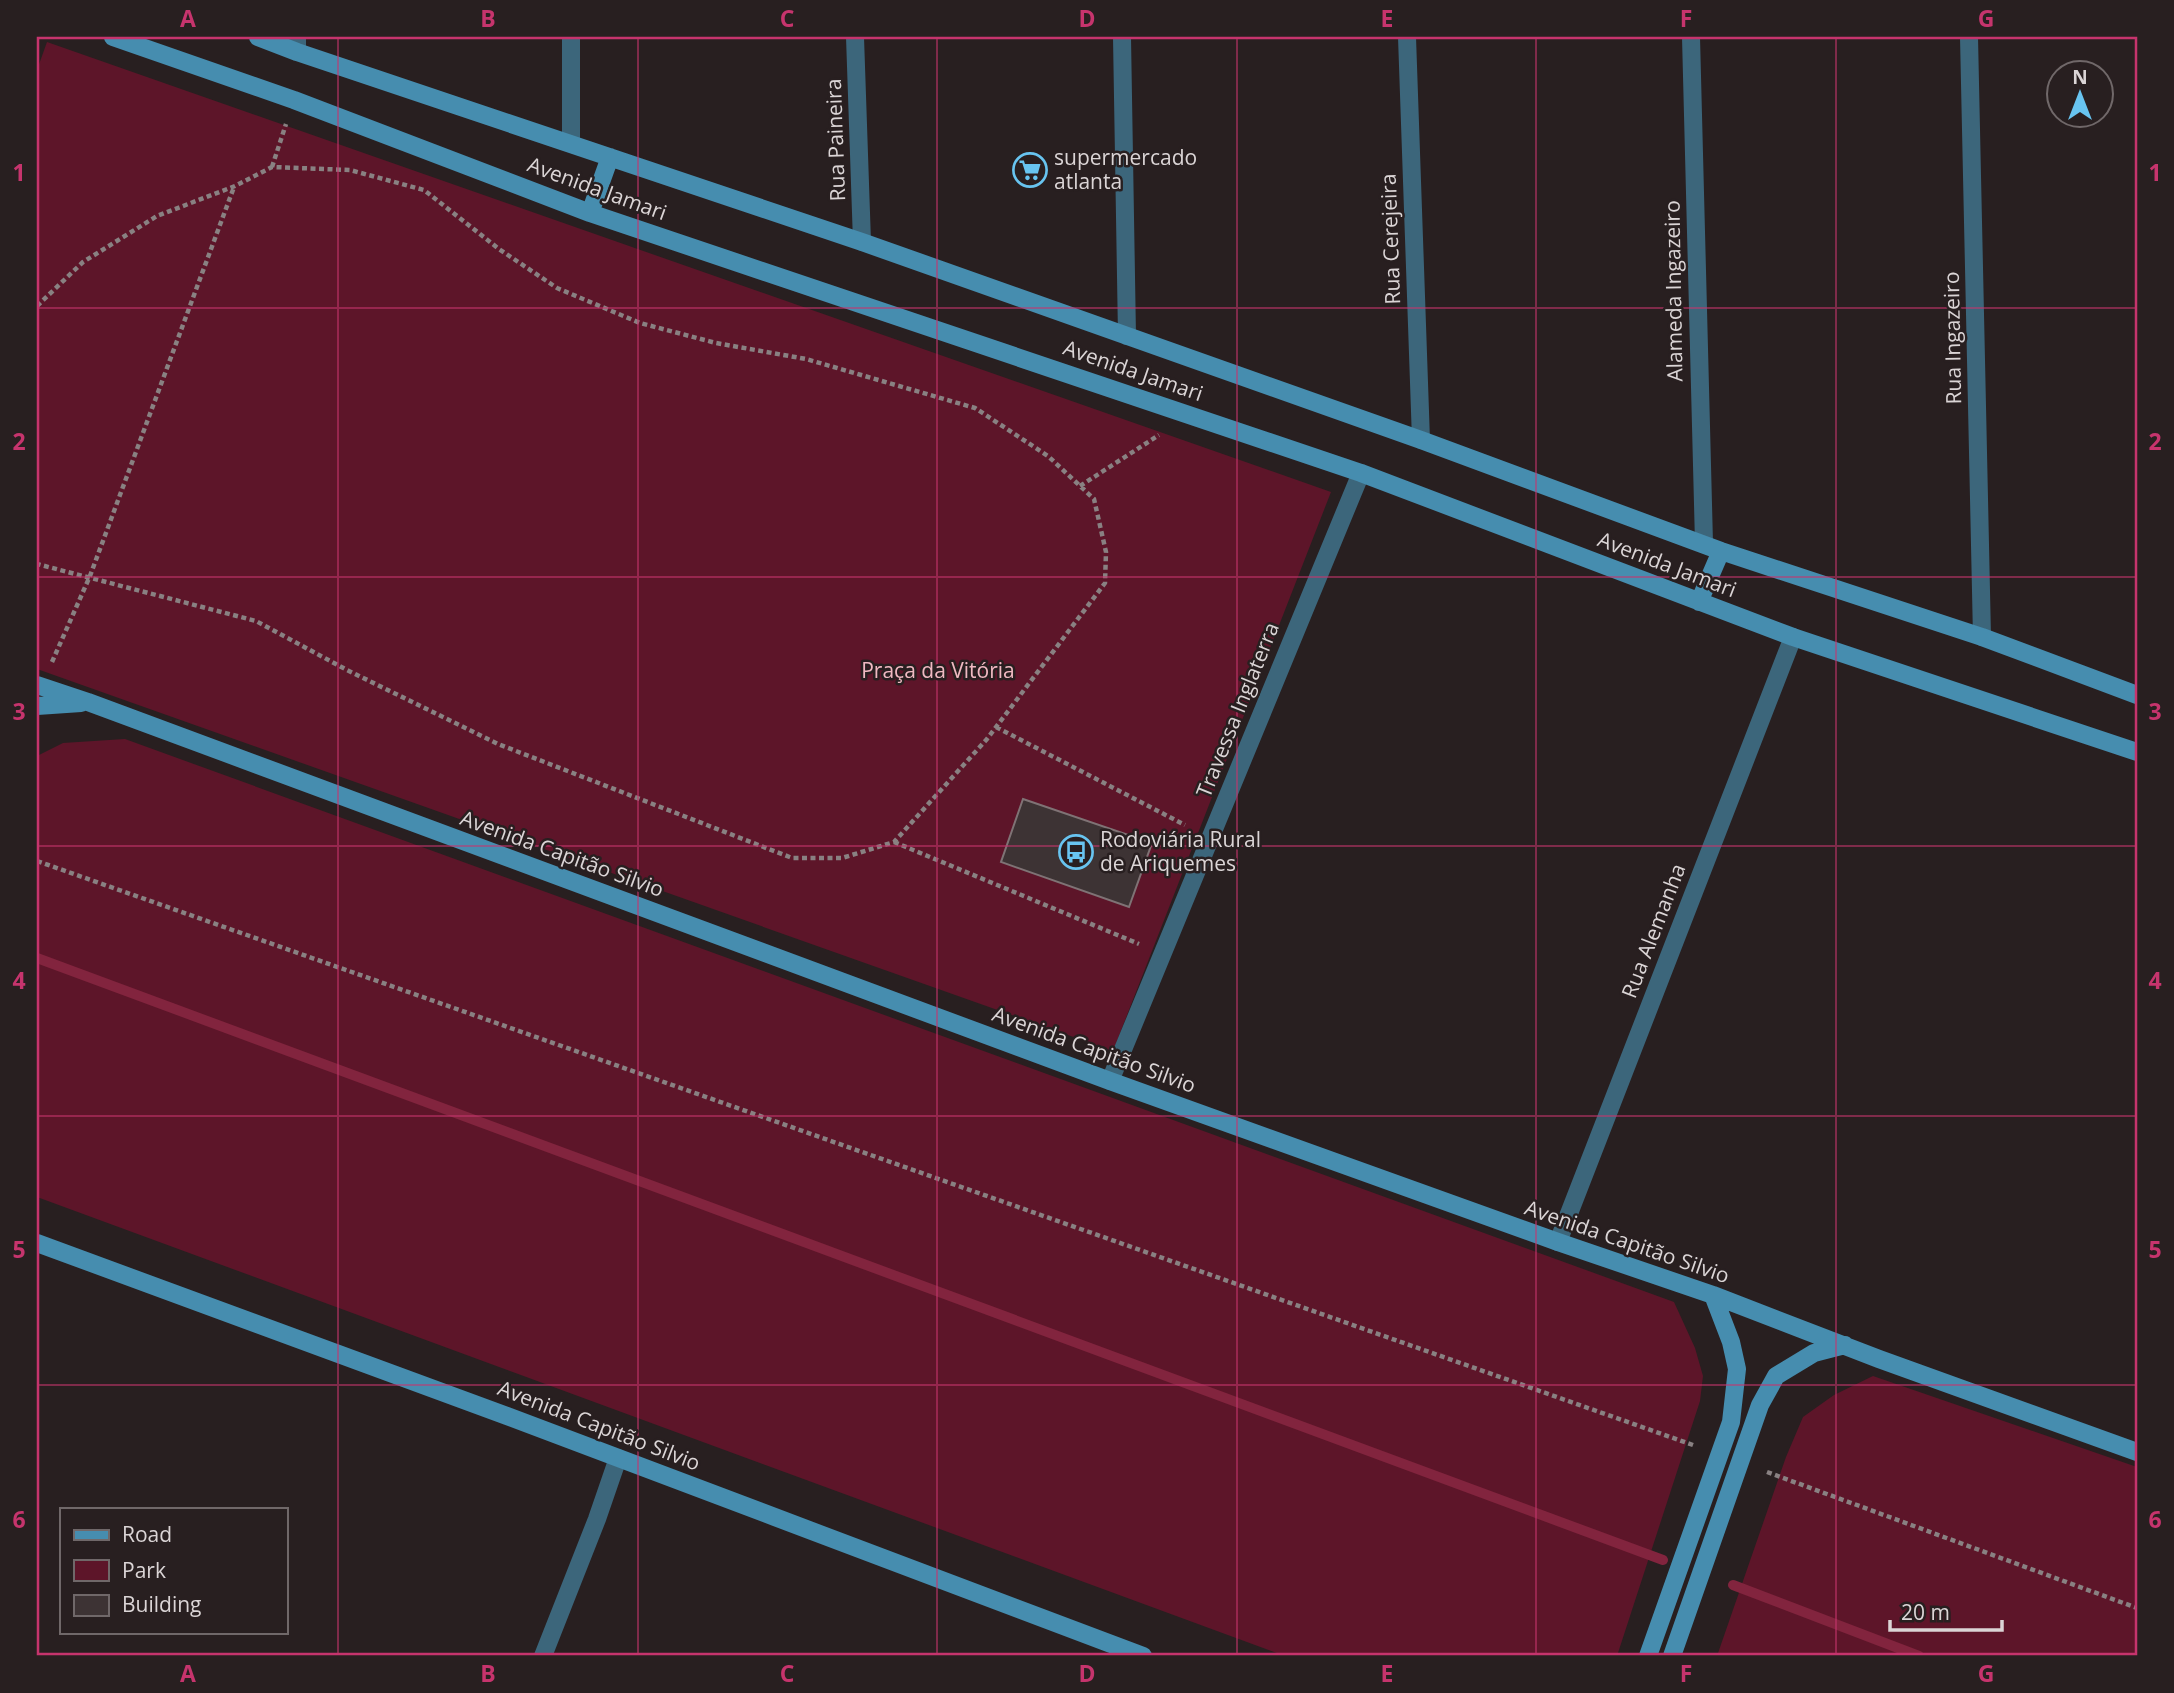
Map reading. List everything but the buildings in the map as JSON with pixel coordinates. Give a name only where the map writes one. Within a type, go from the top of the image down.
[{"type":"main road","name":"Avenida Jamari","points":[[113,37],[294,100],[590,213],[1361,473],[1793,637],[2137,752]]},
{"type":"main road","name":"Avenida Jamari","points":[[258,37],[297,44],[610,157],[862,242],[1421,440],[1721,551],[1982,637],[2137,695]]},
{"type":"main road","points":[[590,213],[610,157]]},
{"type":"main road","points":[[1699,602],[1721,551]]},
{"type":"main road","name":"Avenida Capitão Silvio","points":[[39,686],[1110,1081],[1713,1296],[2137,1452]]},
{"type":"main road","points":[[37,706],[88,702]]},
{"type":"main road","name":"Avenida Capitão Silvio","points":[[37,1243],[1143,1656]]},
{"type":"main road","points":[[1647,1656],[1731,1422],[1737,1369],[1731,1342],[1713,1296]]},
{"type":"main road","points":[[1672,1656],[1760,1405],[1776,1376],[1814,1353],[1845,1345]]},
{"type":"street","points":[[571,37],[571,142]]},
{"type":"street","name":"Rua Paineira","points":[[855,37],[862,242]]},
{"type":"street","points":[[1122,37],[1127,336]]},
{"type":"street","name":"Rua Cerejeira","points":[[1407,37],[1421,440]]},
{"type":"street","name":"Alameda Ingazeiro","points":[[1691,37],[1704,544]]},
{"type":"street","name":"Rua Ingazeiro","points":[[1969,37],[1982,637]]},
{"type":"street","name":"Travessa Inglaterra","points":[[1110,1081],[1361,473]]},
{"type":"street","name":"Rua Alemanha","points":[[1558,1242],[1793,637]]},
{"type":"street","points":[[543,1656],[618,1458]]},
{"type":"path","points":[[272,167],[294,100]]},
{"type":"path","points":[[37,306],[83,262],[157,216],[235,186],[272,167],[350,170],[424,190],[499,249],[557,288],[640,323],[716,343],[806,359],[975,408],[1048,456],[1094,499],[1106,552],[1105,583],[996,727],[894,842],[842,858],[792,858],[498,744],[347,670],[256,621],[37,564]]},
{"type":"path","points":[[39,686],[90,576],[235,186]]},
{"type":"path","points":[[1080,486],[1191,415]]},
{"type":"path","points":[[996,727],[1210,838]]},
{"type":"path","points":[[894,842],[1163,953]]},
{"type":"path","points":[[37,860],[1719,1455]]},
{"type":"path","points":[[1739,1462],[2137,1608]]},
{"type":"green space","name":"Praça da Vitória","points":[[47,42],[1331,492],[1113,1051],[37,669],[37,70]]},
{"type":"green space","points":[[125,739],[1674,1302],[1695,1348],[1703,1376],[1700,1401],[1617,1656],[1285,1656],[37,1197],[37,756],[63,743]]},
{"type":"green space","points":[[1873,1376],[2137,1467],[2137,1656],[1717,1656],[1786,1457],[1803,1417],[1834,1395]]},
{"type":"waterway","points":[[37,958],[1663,1560]]},
{"type":"waterway","points":[[1733,1585],[1919,1656]]},
{"type":"place","name":"supermercado atlanta","points":[[1030,170]]},
{"type":"place","name":"Rodoviária Rural de Ariquemes","points":[[1076,852]]}]
